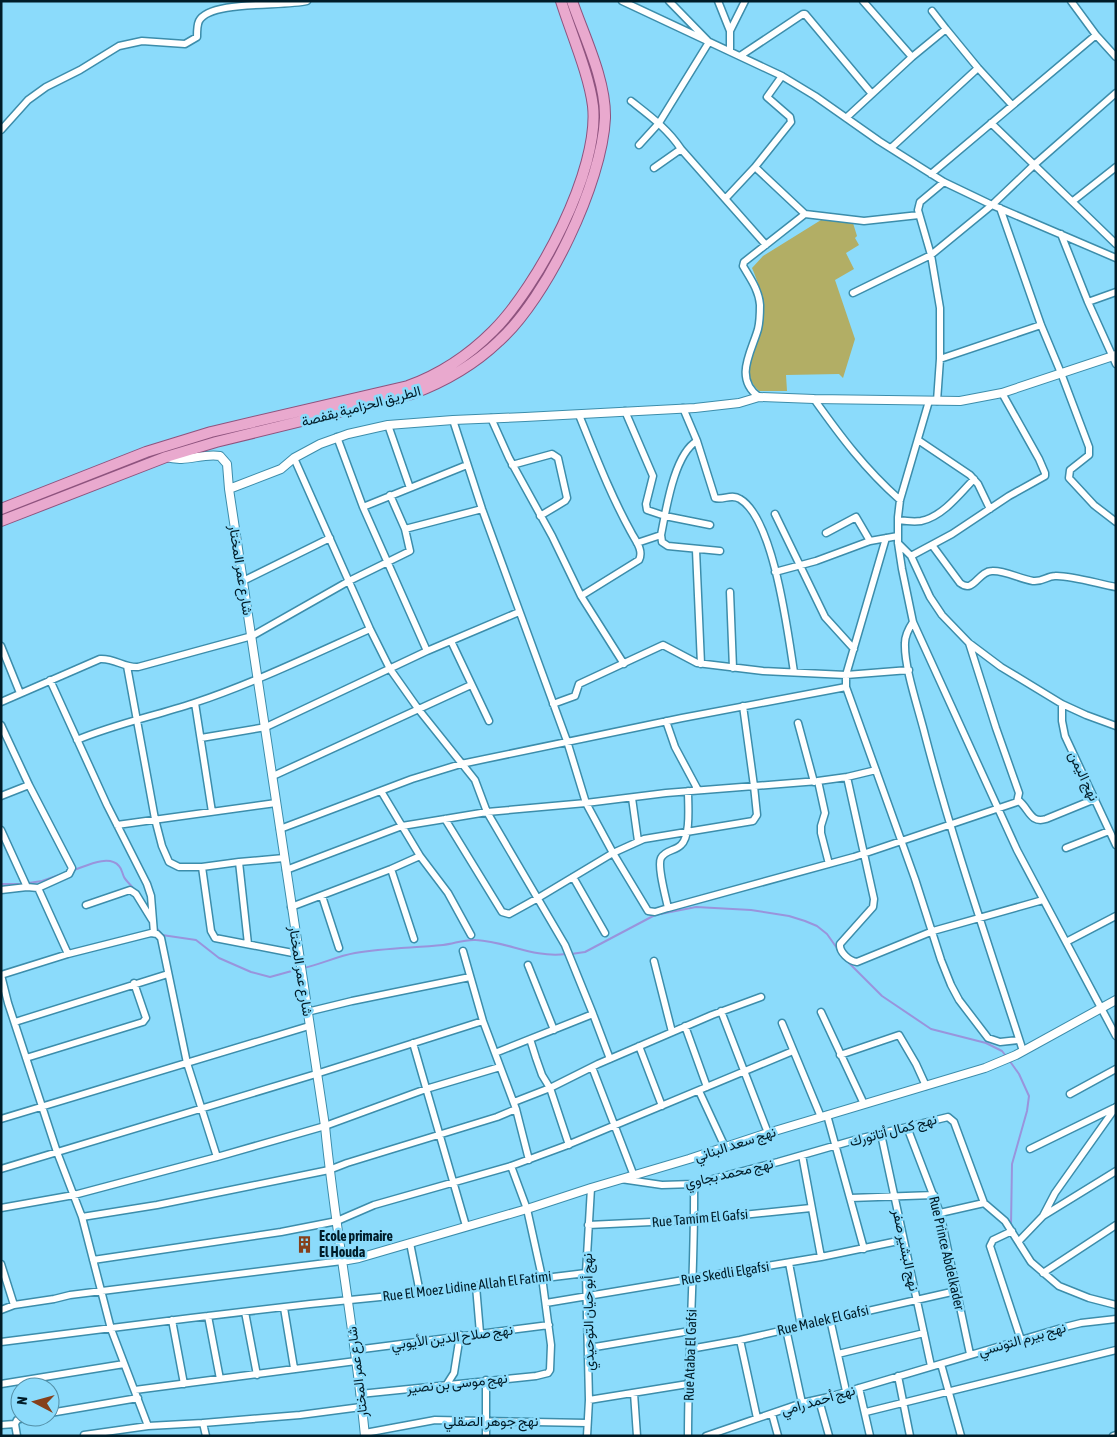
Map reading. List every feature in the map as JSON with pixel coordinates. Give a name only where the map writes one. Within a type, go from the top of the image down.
[{"type":"main road","name":"الطريق الحزامية بقفصة","points":[[1,509],[146,452],[211,432],[408,386],[445,369],[480,343],[508,315],[525,292],[555,241],[581,180],[590,146],[593,107],[561,1]]},
{"type":"main road","name":"الطريق الحزامية بقفصة","points":[[1,521],[166,457],[216,442],[392,400],[431,387],[464,369],[500,341],[516,324],[542,287],[564,246],[598,162],[605,117],[602,92],[597,72],[572,1]]},
{"type":"street","points":[[1,130],[34,96],[119,46],[142,42],[184,44],[197,37],[199,21],[206,11],[224,5],[245,1],[298,3],[307,1]]},
{"type":"street","points":[[622,1],[782,76],[816,96],[846,118],[944,182],[992,205],[1114,255]]},
{"type":"street","points":[[668,1],[709,42]]},
{"type":"street","points":[[718,1],[730,31],[730,51]]},
{"type":"street","points":[[730,31],[745,1]]},
{"type":"street","points":[[863,1],[912,57]]},
{"type":"street","points":[[1071,1],[1096,35],[1116,57]]},
{"type":"street","points":[[932,11],[978,68],[1012,105]]},
{"type":"street","points":[[740,56],[804,13],[872,94]]},
{"type":"street","points":[[846,118],[912,57],[946,29]]},
{"type":"street","points":[[931,174],[1096,35]]},
{"type":"street","points":[[639,144],[659,123],[709,42]]},
{"type":"street","points":[[891,148],[978,68]]},
{"type":"street","points":[[726,198],[791,122],[790,117],[767,97],[782,76]]},
{"type":"street","points":[[853,293],[931,255],[992,205],[1035,164],[1116,93]]},
{"type":"street","points":[[631,101],[659,123],[674,138],[681,150],[726,198],[766,245]]},
{"type":"street","points":[[991,123],[1116,244]]},
{"type":"street","points":[[654,168],[681,150]]},
{"type":"street","points":[[754,167],[805,214],[864,221],[919,215]]},
{"type":"street","points":[[1073,202],[1116,167]]},
{"type":"street","points":[[944,182],[920,202],[918,210],[931,255],[940,308],[940,359],[933,401],[918,440],[900,500],[898,539],[902,569],[913,622],[1043,900],[1116,1036]]},
{"type":"street","points":[[1000,208],[1041,325],[1089,447],[1089,455],[1070,470],[1069,478],[1094,506],[1116,522]]},
{"type":"street","points":[[759,397],[754,394],[750,386],[745,369],[759,322],[759,299],[757,291],[743,265],[805,214]]},
{"type":"street","points":[[229,488],[281,469],[307,450],[337,438],[388,424],[683,408],[739,403],[759,397],[933,401],[974,399],[1002,393],[1061,373],[1115,358],[1088,302],[1061,234]]},
{"type":"street","points":[[1088,302],[1116,292]]},
{"type":"street","points":[[940,359],[1041,325]]},
{"type":"street","points":[[912,556],[1045,475],[1039,459],[1002,393]]},
{"type":"street","points":[[814,399],[862,463],[900,500]]},
{"type":"street","points":[[683,408],[697,441],[715,498],[733,496],[740,499],[759,520],[775,572],[794,672]]},
{"type":"street","points":[[625,411],[653,476],[647,510],[664,516],[710,525]]},
{"type":"street","points":[[579,415],[614,500],[641,554],[639,560],[580,596]]},
{"type":"street","points":[[491,418],[512,465],[580,596],[624,664]]},
{"type":"street","points":[[453,420],[482,509],[567,741],[586,803],[648,911],[655,912],[829,864],[1014,804],[1018,800],[1019,793],[969,643]]},
{"type":"street","points":[[388,424],[410,488]]},
{"type":"street","points":[[337,438],[363,507],[427,651]]},
{"type":"street","points":[[918,440],[974,479],[990,509]]},
{"type":"street","points":[[697,441],[691,444],[677,468],[664,516],[661,535],[662,542],[665,545],[696,550],[720,551]]},
{"type":"street","points":[[512,465],[552,454],[557,456],[567,498],[540,516]]},
{"type":"street","name":"شارع عمر المختار","points":[[166,457],[182,460],[220,456],[226,464],[325,1126],[329,1170],[365,1434]]},
{"type":"street","points":[[294,458],[370,629],[390,669],[419,710],[475,780],[487,812],[573,961],[610,1059]]},
{"type":"street","points":[[363,507],[467,466]]},
{"type":"street","points":[[898,520],[916,522],[928,519],[952,502],[974,479]]},
{"type":"street","points":[[1,702],[100,659],[115,660],[133,667],[144,666],[252,636],[349,581],[411,550],[405,529],[390,495]]},
{"type":"street","points":[[405,529],[482,509]]},
{"type":"street","points":[[775,514],[825,617],[854,648]]},
{"type":"street","points":[[826,533],[856,517],[870,541]]},
{"type":"street","points":[[637,543],[661,535]]},
{"type":"street","points":[[243,581],[330,538]]},
{"type":"street","points":[[775,572],[830,556],[870,541],[886,538],[898,539],[912,556],[930,597],[942,615],[969,643],[1002,667],[1062,704],[1116,726]]},
{"type":"street","points":[[886,538],[846,675],[846,687],[933,931],[940,960],[951,985],[983,1033],[993,1041],[1019,1040]]},
{"type":"street","points":[[932,545],[960,583],[965,586],[970,586],[986,572],[993,571],[1031,581],[1055,576],[1116,587]]},
{"type":"street","points":[[696,550],[701,664]]},
{"type":"street","points":[[730,592],[733,668]]},
{"type":"street","points":[[201,738],[266,727],[427,651],[519,612]]},
{"type":"street","points":[[913,622],[905,640],[909,670],[931,757],[979,918],[1019,1040],[1019,1053]]},
{"type":"street","points":[[77,740],[114,726],[195,703],[258,680],[370,629]]},
{"type":"street","points":[[451,641],[489,721]]},
{"type":"street","points":[[553,704],[575,696],[579,684],[663,645],[701,664],[733,668],[846,675],[909,670]]},
{"type":"street","points":[[1,646],[20,693]]},
{"type":"street","points":[[127,666],[155,819],[162,846],[169,862],[179,867],[202,868],[284,858]]},
{"type":"street","points":[[50,680],[151,896],[154,933],[161,938],[188,1063],[218,1157]]},
{"type":"street","points":[[273,776],[471,685]]},
{"type":"street","points":[[280,829],[381,791],[461,764],[666,721],[846,687]]},
{"type":"street","points":[[195,703],[212,812]]},
{"type":"street","name":"نهج اليمن","points":[[1062,704],[1062,722],[1066,736],[1116,844]]},
{"type":"street","points":[[445,818],[502,912],[508,914],[573,878],[613,853],[638,841],[659,835],[753,821],[757,815],[743,706]]},
{"type":"street","points":[[666,721],[675,747],[698,790]]},
{"type":"street","points":[[798,723],[825,813],[820,829],[829,864]]},
{"type":"street","points":[[1,725],[29,785],[72,868],[69,874],[38,888],[27,887],[1,890]]},
{"type":"street","points":[[286,870],[402,826],[445,818],[698,790],[816,781],[847,777],[876,770]]},
{"type":"street","points":[[847,777],[865,853],[874,903],[874,907],[840,944],[841,950],[850,959],[856,962],[933,931],[1043,900]]},
{"type":"street","points":[[1,796],[29,785]]},
{"type":"street","points":[[381,791],[420,856],[448,893],[471,935]]},
{"type":"street","points":[[668,908],[661,859],[663,855],[682,845],[688,824],[688,791]]},
{"type":"street","points":[[632,798],[638,841]]},
{"type":"street","points":[[1018,800],[1024,805],[1031,816],[1038,820],[1046,819],[1094,799]]},
{"type":"street","points":[[117,825],[276,803]]},
{"type":"street","points":[[1,830],[27,887]]},
{"type":"street","points":[[1066,848],[1109,831]]},
{"type":"street","points":[[291,908],[420,856]]},
{"type":"street","points":[[239,862],[248,944]]},
{"type":"street","points":[[202,868],[212,935],[217,939],[298,954]]},
{"type":"street","points":[[391,869],[414,939]]},
{"type":"street","points":[[573,878],[605,933]]},
{"type":"street","points":[[38,888],[68,954]]},
{"type":"street","points":[[86,905],[130,890],[136,894],[152,921]]},
{"type":"street","points":[[322,896],[339,948]]},
{"type":"street","points":[[1066,942],[1116,916]]},
{"type":"street","points":[[148,1426],[111,1329],[82,1217],[57,1152],[14,1022],[5,1004],[1,975],[68,954],[154,933]]},
{"type":"street","points":[[463,950],[483,1021],[514,1102],[529,1160]]},
{"type":"street","points":[[654,962],[672,1032]]},
{"type":"street","points":[[528,964],[554,1030]]},
{"type":"street","points":[[14,1022],[134,983],[168,974]]},
{"type":"street","points":[[307,1012],[470,977]]},
{"type":"street","points":[[26,1058],[143,1022],[146,1018],[134,983]]},
{"type":"street","points":[[514,1102],[550,1088],[592,1067],[685,1026],[761,997]]},
{"type":"street","name":"نهج سعد البناني","points":[[342,1261],[359,1258],[527,1209],[1003,1061],[1116,1000]]},
{"type":"street","points":[[722,1011],[768,1133]]},
{"type":"street","points":[[821,1012],[864,1104]]},
{"type":"street","points":[[495,1053],[593,1014]]},
{"type":"street","points":[[1,1169],[316,1074],[483,1021]]},
{"type":"street","points":[[782,1022],[793,1051],[824,1116],[835,1146],[864,1249]]},
{"type":"street","points":[[1,1119],[309,1026]]},
{"type":"street","points":[[685,1026],[707,1087]]},
{"type":"street","points":[[840,1056],[899,1035],[926,1086]]},
{"type":"street","points":[[530,1040],[542,1075],[550,1088],[569,1145]]},
{"type":"street","points":[[413,1043],[441,1134],[466,1226]]},
{"type":"street","points":[[639,1046],[662,1106]]},
{"type":"street","points":[[92,1260],[281,1232],[337,1221],[374,1205],[529,1160],[793,1051]]},
{"type":"street","points":[[1,1208],[74,1195],[218,1157],[325,1126],[426,1089],[500,1067]]},
{"type":"street","points":[[592,1067],[634,1176]]},
{"type":"street","points":[[1070,1094],[1116,1070]]},
{"type":"street","points":[[699,1091],[725,1148]]},
{"type":"street","points":[[1030,1149],[1116,1107]]},
{"type":"street","points":[[1043,1216],[1055,1193],[1116,1107]]},
{"type":"street","points":[[82,1217],[157,1205],[192,1196],[305,1176],[497,1117],[516,1109]]},
{"type":"street","name":"نهج كمال أتاتورك","points":[[835,1146],[944,1117],[952,1119],[984,1203]]},
{"type":"street","name":"Rue Prince Abdelkader","points":[[908,1127],[940,1213],[970,1354]]},
{"type":"street","name":"نهج البشير صفر","points":[[881,1134],[931,1366]]},
{"type":"street","name":"نهج محمد بجاوي","points":[[621,1180],[662,1185],[694,1184],[835,1146]]},
{"type":"street","points":[[802,1155],[821,1258]]},
{"type":"street","points":[[511,1166],[527,1209],[542,1277],[548,1325]]},
{"type":"street","points":[[1018,1241],[1043,1216],[1116,1171]]},
{"type":"street","name":"Rue Ataba El Gafsi","points":[[688,1436],[694,1184]]},
{"type":"street","name":"نهج أبو حيان التوحيدي","points":[[587,1436],[589,1348],[586,1273],[591,1188]]},
{"type":"street","points":[[850,1198],[934,1195]]},
{"type":"street","points":[[940,1213],[984,1203],[1005,1221],[1031,1262],[1059,1286],[1089,1298],[1116,1305]]},
{"type":"street","name":"Rue Tamim El Gafsi","points":[[588,1225],[694,1220],[812,1208]]},
{"type":"street","points":[[1043,1273],[1116,1225]]},
{"type":"street","points":[[1012,1231],[993,1240],[990,1246],[1021,1340]]},
{"type":"street","name":"Rue Skedli Elgafsi","points":[[546,1303],[821,1258],[903,1240]]},
{"type":"street","points":[[410,1243],[420,1293]]},
{"type":"street","points":[[1,1310],[14,1305],[100,1292],[342,1261]]},
{"type":"street","points":[[789,1263],[801,1326]]},
{"type":"street","points":[[1,1264],[14,1305]]},
{"type":"street","name":"Rue El Moez Lidine Allah El Fatimi","points":[[1,1342],[172,1320],[586,1273]]},
{"type":"street","points":[[476,1286],[480,1333]]},
{"type":"street","name":"Rue Malek El Gafsi","points":[[690,1349],[740,1340],[956,1291]]},
{"type":"street","points":[[284,1308],[294,1368]]},
{"type":"street","points":[[245,1312],[257,1375]]},
{"type":"street","points":[[208,1316],[220,1379]]},
{"type":"street","points":[[830,1319],[846,1391]]},
{"type":"street","name":"نهج بيرم التونسي","points":[[931,1366],[1081,1323],[1116,1319]]},
{"type":"street","points":[[172,1320],[184,1384]]},
{"type":"street","name":"نهج صلاح الدين الأيوبي","points":[[355,1350],[548,1325]]},
{"type":"street","name":"نهج موسى بن نصير","points":[[360,1394],[548,1373],[551,1368],[548,1325]]},
{"type":"street","points":[[786,1329],[802,1403]]},
{"type":"street","points":[[589,1348],[690,1331]]},
{"type":"street","points":[[838,1354],[924,1333]]},
{"type":"street","points":[[448,1384],[454,1373],[460,1335]]},
{"type":"street","points":[[740,1340],[758,1418]]},
{"type":"street","points":[[866,1412],[948,1390],[1116,1350]]},
{"type":"street","points":[[135,1390],[356,1361]]},
{"type":"street","points":[[1,1384],[124,1364]]},
{"type":"street","points":[[941,1364],[960,1436]]},
{"type":"street","name":"نهج أحمد رامي","points":[[706,1436],[722,1434],[758,1418],[802,1403],[819,1400],[931,1366]]},
{"type":"street","points":[[898,1376],[910,1436]]},
{"type":"street","points":[[486,1380],[486,1436]]},
{"type":"street","points":[[589,1400],[688,1384]]},
{"type":"street","points":[[859,1388],[870,1436]]},
{"type":"street","points":[[634,1393],[637,1436]]},
{"type":"street","points":[[60,1411],[138,1398]]},
{"type":"street","points":[[819,1400],[829,1436]]},
{"type":"street","points":[[84,1435],[148,1426],[300,1415],[361,1407]]},
{"type":"street","points":[[772,1414],[778,1436]]},
{"type":"street","name":"نهج جوهر الصقلي","points":[[365,1434],[435,1420],[588,1423]]},
{"type":"street","points":[[203,1423],[206,1436]]},
{"type":"shaded area","points":[[821,220],[853,223],[857,236],[855,238],[859,245],[846,253],[854,269],[835,280],[855,339],[843,378],[839,374],[786,375],[787,391],[759,391],[752,383],[749,366],[761,331],[764,308],[752,268],[763,256]]},
{"type":"waterway","points":[[74,870],[97,862],[109,861],[120,867],[125,879],[134,889]]},
{"type":"waterway","points":[[29,883],[62,874]]},
{"type":"waterway","points":[[1,884],[24,884]]},
{"type":"waterway","points":[[571,954],[585,952],[655,915],[696,907],[751,910],[789,916],[817,926],[827,934],[839,951]]},
{"type":"waterway","points":[[156,927],[162,935],[196,940],[219,958],[251,972],[270,977],[299,969]]},
{"type":"waterway","points":[[304,968],[355,953],[443,945],[472,940],[488,941],[542,954],[566,954]]},
{"type":"waterway","points":[[843,957],[882,996],[931,1029],[986,1043],[1002,1051],[1006,1056]]},
{"type":"waterway","points":[[1009,1060],[1019,1074],[1029,1096],[1027,1111],[1012,1164],[1011,1225]]},
{"type":"place","name":"Ecole primaire El Houda","points":[[305,1244]]}]
